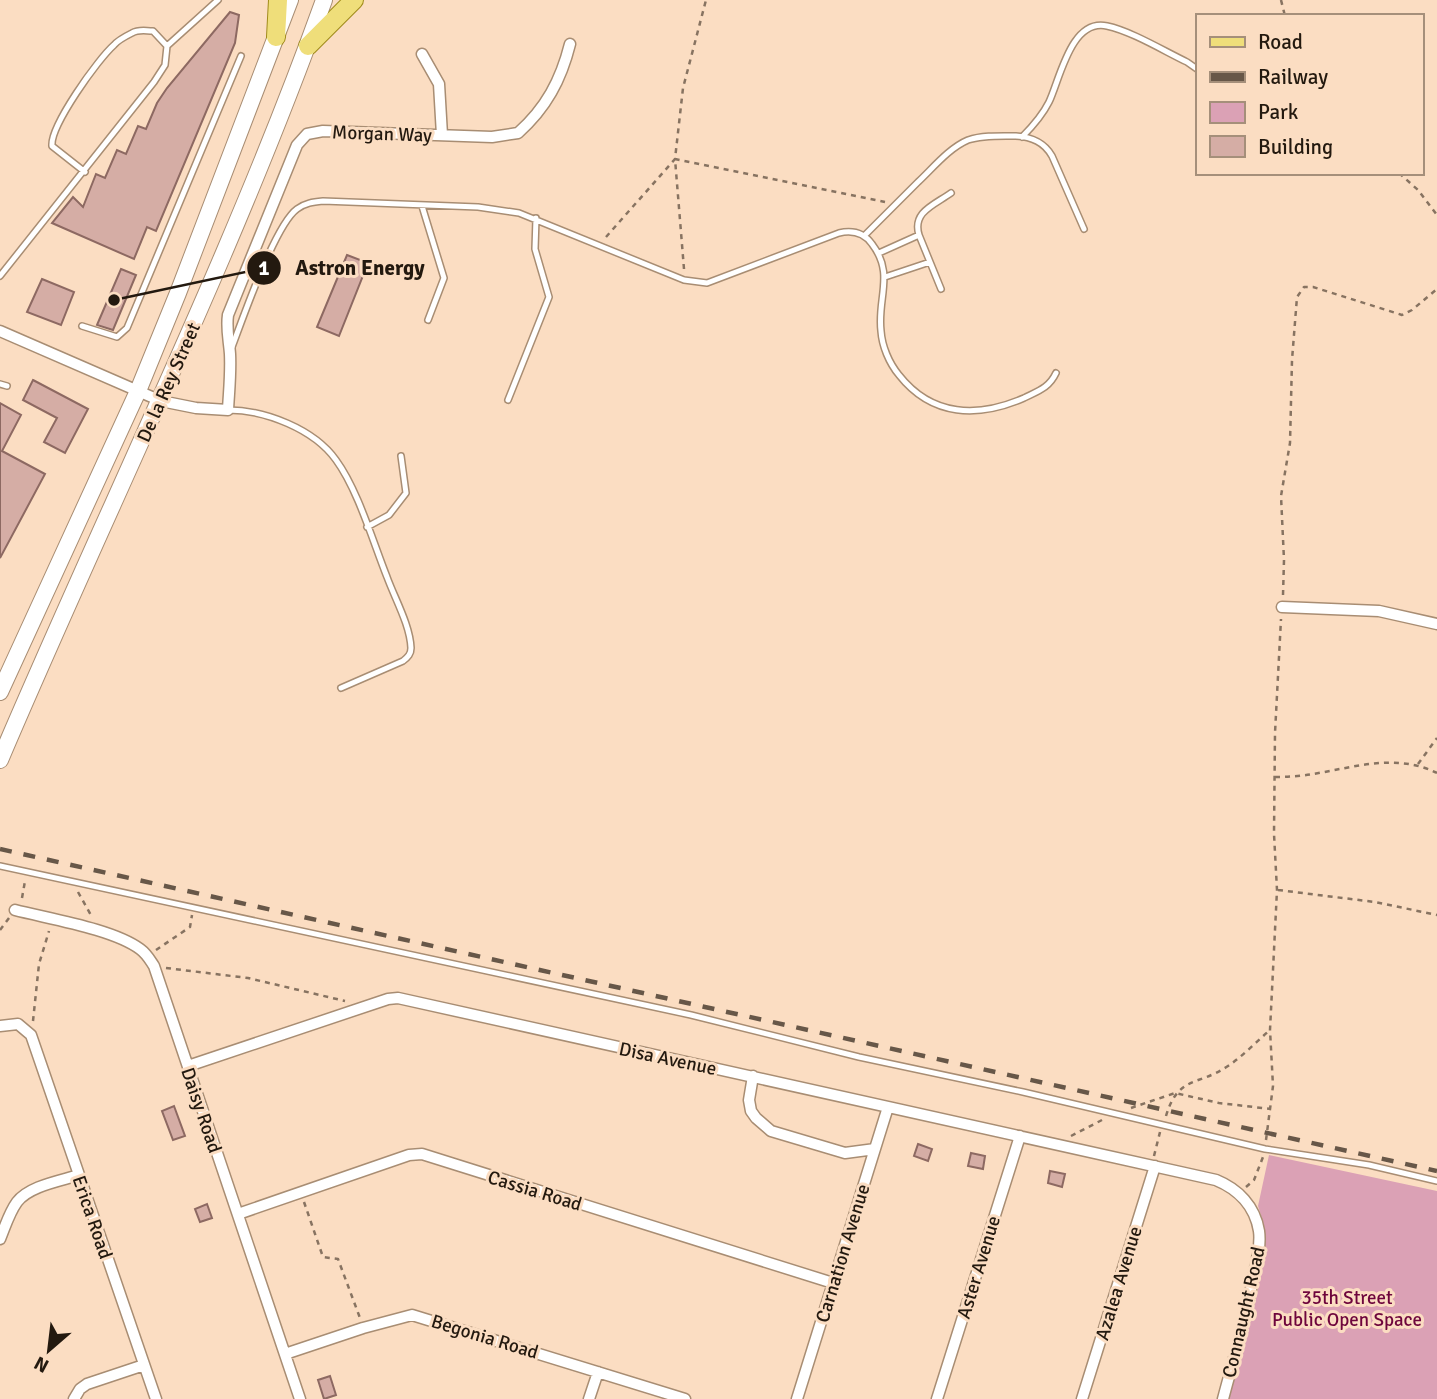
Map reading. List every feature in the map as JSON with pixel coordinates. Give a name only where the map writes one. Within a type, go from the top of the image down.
[{"type":"main road","points":[[276,37],[278,0]]},
{"type":"main road","name":"De la Rey Street","points":[[0,692],[138,391],[290,0]]},
{"type":"main road","name":"De la Rey Street","points":[[0,760],[161,401],[248,197],[324,0]]},
{"type":"main road","points":[[308,46],[354,0]]},
{"type":"street","name":"Morgan Way","points":[[228,410],[228,315],[301,139],[312,132],[323,131],[492,137],[518,133],[551,96],[558,83],[570,44]]},
{"type":"street","name":"Morgan Way","points":[[422,54],[439,84],[442,135]]},
{"type":"street","points":[[0,331],[161,401],[197,408],[228,410]]},
{"type":"street","points":[[1282,607],[1379,611],[1437,624]]},
{"type":"street","name":"Daisy Road","points":[[15,910],[100,932],[132,944],[148,956],[154,966],[300,1399]]},
{"type":"street","name":"Disa Avenue","points":[[188,1066],[369,1005],[398,998],[1155,1166]]},
{"type":"street","points":[[0,1026],[18,1024],[32,1035]]},
{"type":"street","name":"Erica Road","points":[[32,1035],[156,1399]]},
{"type":"street","points":[[753,1076],[749,1100],[751,1111],[763,1126],[839,1152],[875,1149]]},
{"type":"street","name":"Carnation Avenue","points":[[797,1399],[888,1107]]},
{"type":"street","name":"Aster Avenue","points":[[937,1399],[1020,1136]]},
{"type":"street","name":"Cassia Road","points":[[237,1214],[409,1155],[422,1154],[833,1283]]},
{"type":"street","points":[[1155,1166],[1216,1180],[1237,1192]]},
{"type":"street","name":"Azalea Avenue","points":[[1082,1399],[1155,1166]]},
{"type":"street","points":[[0,1239],[11,1211],[20,1199],[32,1191],[79,1175]]},
{"type":"street","name":"Connaught Road","points":[[1223,1399],[1250,1295],[1259,1237],[1254,1214],[1237,1192]]},
{"type":"street","name":"Begonia Road","points":[[285,1354],[412,1315],[685,1399]]},
{"type":"street","points":[[74,1399],[83,1386],[144,1365]]},
{"type":"street","points":[[590,1399],[598,1372]]},
{"type":"lane","points":[[0,276],[154,82],[165,65],[167,46],[218,0]]},
{"type":"lane","points":[[1022,136],[1041,116],[1077,38],[1091,27],[1108,26],[1196,68]]},
{"type":"lane","points":[[85,172],[54,148],[51,140],[88,76],[114,44],[139,30],[153,31],[167,46]]},
{"type":"lane","points":[[82,326],[117,337],[127,328],[241,56]]},
{"type":"lane","points":[[864,236],[941,160],[962,143],[978,138],[1022,136],[1039,141],[1049,150],[1084,229]]},
{"type":"lane","points":[[941,289],[916,225],[919,218],[951,193]]},
{"type":"lane","points":[[230,352],[281,228],[297,209],[306,203],[323,201],[478,207],[519,213],[684,280],[707,283],[839,233],[852,232],[864,236],[879,253],[884,265],[880,317],[884,347],[898,374],[927,399],[939,406],[956,410],[988,411],[1013,403],[1048,386],[1056,373]]},
{"type":"lane","points":[[422,206],[444,278],[428,320]]},
{"type":"lane","points":[[508,400],[549,297],[535,249],[536,218]]},
{"type":"lane","points":[[879,253],[919,235]]},
{"type":"lane","points":[[885,277],[930,262]]},
{"type":"lane","points":[[228,410],[245,410],[278,421],[302,431],[319,443],[336,460],[367,527],[409,636],[410,654],[403,661],[341,688]]},
{"type":"lane","points":[[367,527],[389,515],[406,493],[401,456]]},
{"type":"lane","points":[[0,866],[691,1015],[859,1057],[1023,1092],[1265,1149],[1369,1165],[1437,1181]]},
{"type":"path","points":[[684,280],[675,159],[683,88],[706,0]]},
{"type":"path","points":[[675,159],[895,205]]},
{"type":"path","points":[[600,244],[675,159]]},
{"type":"path","points":[[1401,175],[1418,190],[1437,215]]},
{"type":"path","points":[[1237,1192],[1254,1180],[1265,1149],[1273,1086],[1270,1030],[1277,890],[1274,834],[1277,667],[1284,560],[1281,496],[1290,443],[1297,297],[1304,287],[1313,287],[1402,315],[1437,289]]},
{"type":"path","points":[[1418,765],[1437,738]]},
{"type":"path","points":[[1275,777],[1317,774],[1361,764],[1418,765],[1437,773]]},
{"type":"path","points":[[15,910],[24,894],[25,871]]},
{"type":"path","points":[[72,882],[100,932]]},
{"type":"path","points":[[1277,890],[1375,902],[1437,915]]},
{"type":"path","points":[[148,956],[190,927],[193,908]]},
{"type":"path","points":[[32,1035],[39,964],[53,920]]},
{"type":"path","points":[[154,966],[248,978],[369,1005]]},
{"type":"path","points":[[1155,1166],[1157,1139],[1175,1093],[1197,1079],[1226,1068],[1270,1030]]},
{"type":"path","points":[[1175,1093],[1271,1109]]},
{"type":"path","points":[[301,1192],[323,1257],[338,1259],[363,1328]]},
{"type":"green space","name":"35th Street Public Open Space","points":[[1269,1155],[1437,1191],[1437,1399],[1228,1399],[1257,1295],[1265,1242],[1258,1206]]},
{"type":"building","points":[[230,12],[239,15],[235,43],[156,231],[147,227],[134,259],[52,223],[73,197],[83,207],[96,174],[105,178],[117,150],[126,154],[138,126],[146,129],[167,88]]},
{"type":"building","points":[[347,255],[368,263],[339,336],[317,327]]},
{"type":"building","points":[[121,269],[136,275],[113,330],[97,325]]},
{"type":"building","points":[[42,279],[74,292],[61,325],[27,312]]},
{"type":"building","points":[[33,380],[88,409],[65,453],[44,442],[57,418],[23,400]]},
{"type":"building","points":[[0,403],[21,415],[2,451],[45,474],[0,558]]},
{"type":"building","points":[[174,1106],[185,1136],[173,1140],[162,1111]]},
{"type":"building","points":[[918,1144],[932,1149],[928,1161],[914,1156]]},
{"type":"building","points":[[971,1153],[985,1156],[983,1169],[968,1166]]},
{"type":"building","points":[[1050,1171],[1065,1174],[1062,1187],[1048,1183]]},
{"type":"building","points":[[207,1204],[212,1218],[200,1222],[195,1209]]},
{"type":"building","points":[[330,1376],[336,1395],[324,1399],[318,1380]]},
{"type":"railway","points":[[0,849],[1437,1171]]},
{"type":"place","name":"Astron Energy","points":[[114,300]]}]
